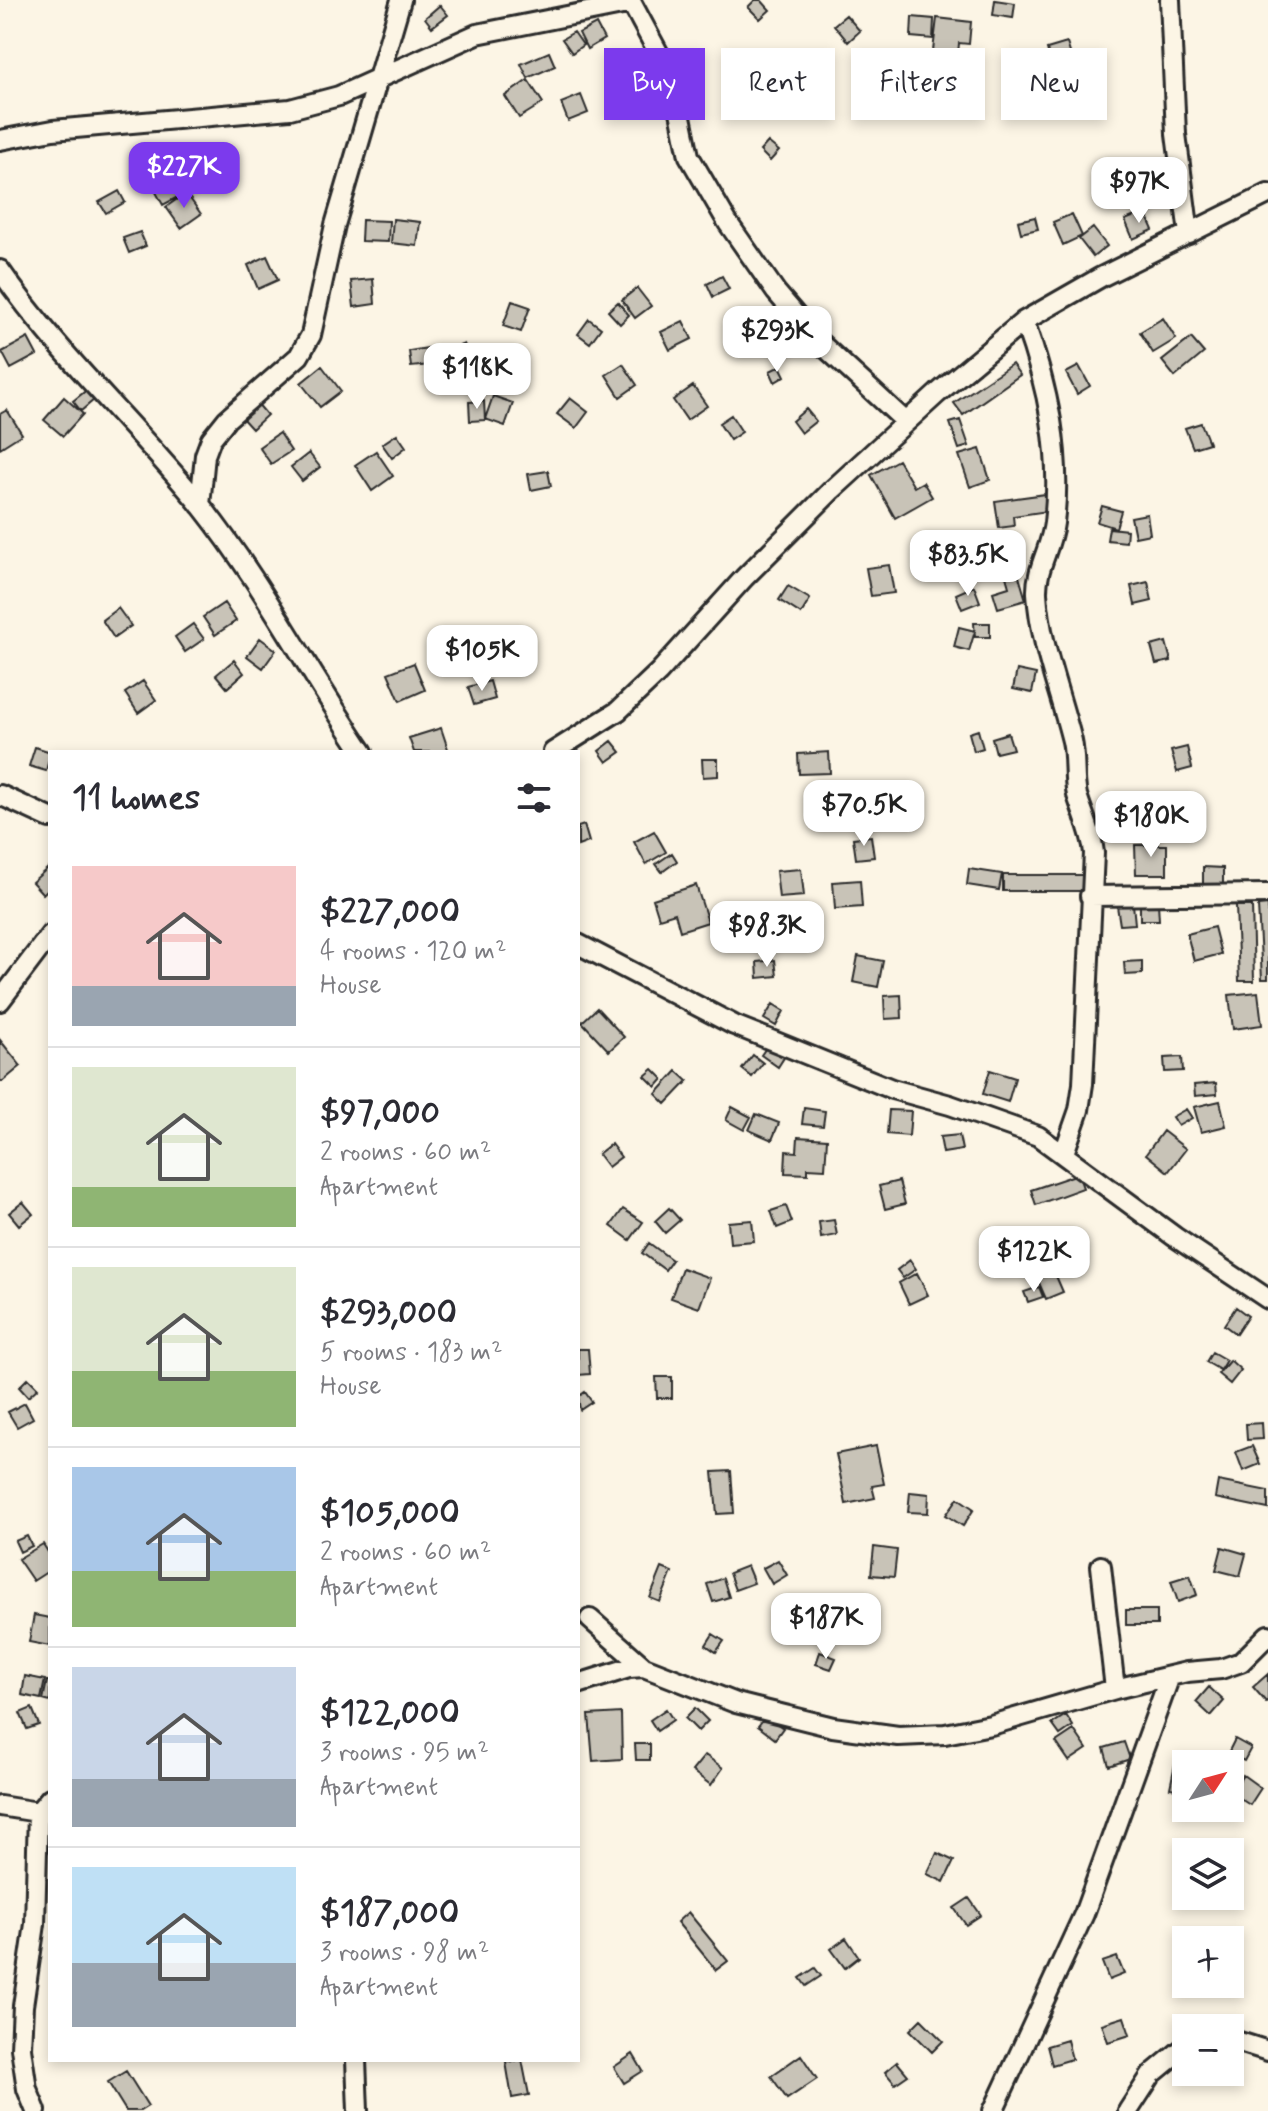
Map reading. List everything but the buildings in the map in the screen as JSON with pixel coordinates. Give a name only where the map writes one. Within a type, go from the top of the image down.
[{"type":"street","points":[[200,505],[205,455],[211,439],[227,419],[299,356],[311,335],[335,225],[357,159],[368,105],[401,0]]},
{"type":"street","points":[[1170,0],[1176,134],[1189,234]]},
{"type":"street","points":[[0,140],[53,130],[290,109],[339,96],[477,34],[631,2],[674,82],[689,156],[728,223],[776,292],[817,340],[906,422]]},
{"type":"street","points":[[556,750],[618,711],[649,682],[744,578],[906,422],[1024,321],[1101,277],[1268,194]]},
{"type":"street","points":[[0,270],[63,353],[129,421],[200,505],[254,577],[362,750]]},
{"type":"street","points":[[1024,321],[1040,364],[1055,431],[1054,527],[1038,573],[1037,593],[1045,644],[1075,756],[1076,791],[1092,836],[1083,1084],[1079,1110],[1064,1153]]},
{"type":"street","points":[[0,795],[48,817]]},
{"type":"street","points":[[1090,896],[1268,894]]},
{"type":"street","points":[[0,1001],[48,938]]},
{"type":"street","points":[[580,945],[734,1025],[892,1089],[1038,1136],[1175,1237],[1268,1299]]},
{"type":"street","points":[[1101,1566],[1115,1689]]},
{"type":"street","points":[[590,1619],[644,1667],[736,1703],[833,1727],[898,1736],[945,1734],[991,1725],[1115,1689],[1170,1676],[1221,1669],[1241,1662],[1268,1635]]},
{"type":"street","points":[[580,1683],[629,1668],[644,1667]]},
{"type":"street","points":[[996,2110],[1084,1914],[1170,1676]]},
{"type":"street","points":[[0,1806],[44,1805],[21,2048],[27,2089],[36,2111]]},
{"type":"street","points":[[1244,2043],[1268,2051]]},
{"type":"street","points":[[1128,2111],[1152,2074],[1172,2058]]},
{"type":"street","points":[[356,2062],[358,2111]]}]
